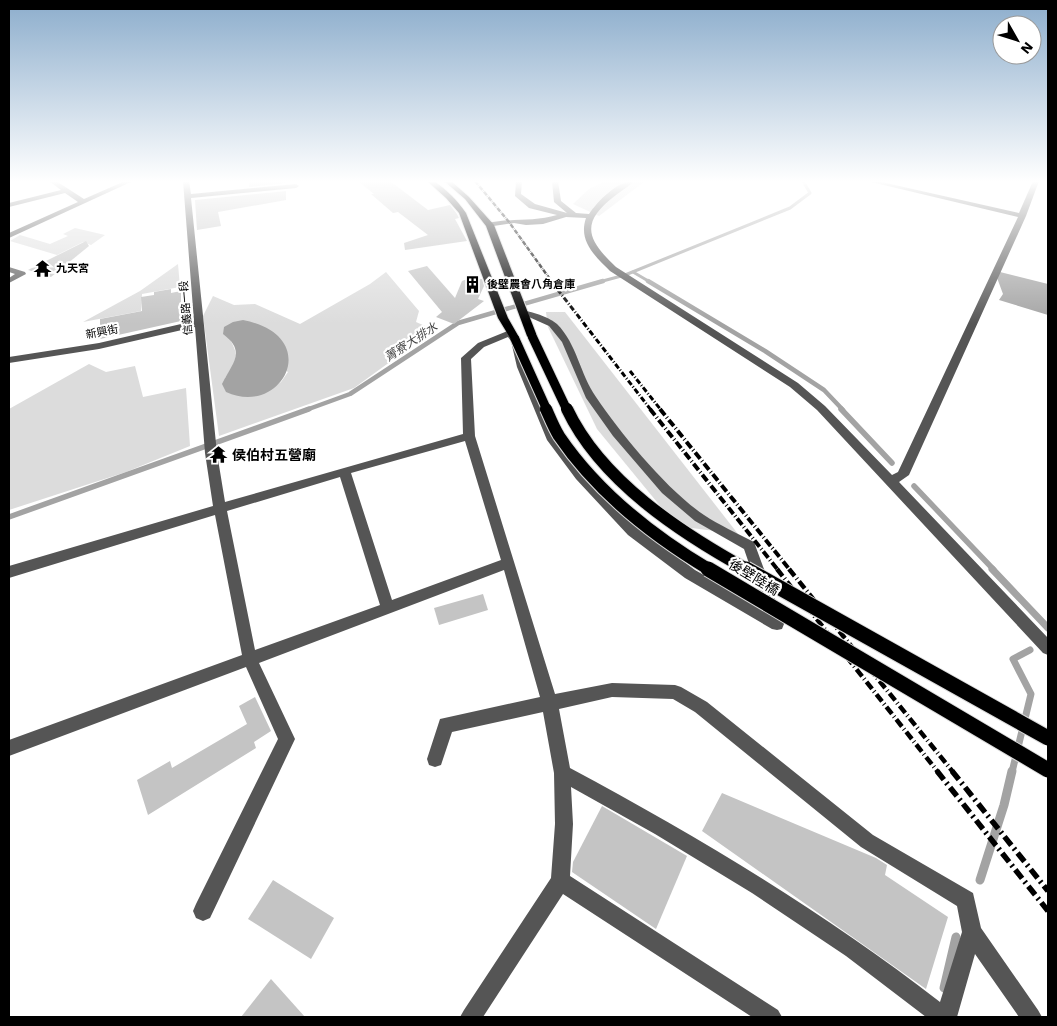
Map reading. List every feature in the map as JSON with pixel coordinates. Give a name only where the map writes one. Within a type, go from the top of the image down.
[{"type":"main road","name":"後壁陸橋","points":[[468,229],[503,318],[558,435],[594,482],[639,521],[701,565],[1048,770]]},
{"type":"main road","name":"後壁陸橋","points":[[492,229],[518,294],[532,336],[575,426],[607,466],[655,511],[710,548],[1048,738]]},
{"type":"street","points":[[9,236],[24,229]]},
{"type":"street","name":"信義路一段","points":[[191,229],[211,453],[220,508],[250,660],[287,739],[204,910]]},
{"type":"street","points":[[587,229],[591,245],[613,269],[794,385],[821,408],[1048,648]]},
{"type":"street","points":[[889,482],[903,475],[1016,229]]},
{"type":"street","points":[[9,269],[22,274],[9,281]]},
{"type":"street","points":[[471,1017],[560,880],[564,824],[562,773],[550,704],[510,563],[469,436],[466,358],[481,345],[512,336],[516,341],[522,368],[553,440],[580,476],[633,531],[690,574],[777,624],[749,546],[699,518],[666,490],[617,433],[590,396],[566,341],[552,324],[525,313]]},
{"type":"street","name":"新興街","points":[[9,360],[99,346],[198,323]]},
{"type":"street","points":[[9,572],[344,471],[469,436]]},
{"type":"street","points":[[344,471],[388,608]]},
{"type":"street","points":[[9,748],[510,563]]},
{"type":"street","points":[[435,759],[446,725],[612,690],[675,692],[700,707],[867,841],[966,900],[972,932],[1031,1017]]},
{"type":"street","points":[[562,773],[641,815],[782,900],[945,1017],[972,932]]},
{"type":"street","points":[[560,880],[771,1017]]},
{"type":"shaded area","points":[[73,229],[79,229],[105,235],[91,245],[83,242],[57,255],[10,241],[20,235],[50,244],[68,236],[63,234]]},
{"type":"shaded area","points":[[178,264],[180,287],[142,294],[141,311],[83,322],[140,291]]},
{"type":"shaded area","points":[[386,272],[419,311],[416,322],[434,330],[354,388],[219,436],[203,316],[213,296],[234,305],[255,304],[300,324],[370,284]],"holes":[[[229,338],[288,372],[281,382],[265,392],[225,378],[236,358],[235,349]]]},
{"type":"shaded area","points":[[1000,272],[1048,284],[1048,315],[999,300],[1003,294],[996,275]]},
{"type":"shaded area","points":[[546,312],[565,312],[738,534],[684,527],[661,507],[597,429],[548,327]]},
{"type":"shaded area","points":[[243,320],[268,329],[283,342],[288,357],[286,372],[278,385],[264,394],[246,397],[226,392],[222,384],[233,364],[236,352],[230,340],[223,334],[224,327],[233,322]]},
{"type":"shaded area","points":[[89,364],[106,372],[135,366],[143,397],[186,388],[190,446],[126,472],[9,510],[9,409]]},
{"type":"building","points":[[420,229],[460,229],[467,241],[405,250],[404,243],[428,235]]},
{"type":"building","points":[[86,241],[89,246],[51,277],[28,270]]},
{"type":"building","points":[[427,266],[455,298],[462,281],[470,278],[482,279],[484,286],[478,299],[484,301],[454,324],[436,317],[442,312],[408,271]]},
{"type":"building","points":[[171,289],[171,293],[181,291],[181,321],[100,339],[100,319],[142,311],[141,297]]},
{"type":"building","points":[[483,594],[488,610],[439,625],[434,608]]},
{"type":"building","points":[[255,697],[271,731],[254,742],[256,748],[148,815],[137,780],[170,761],[172,768],[247,724],[239,706]]},
{"type":"building","points":[[722,793],[876,858],[887,865],[885,875],[948,917],[926,989],[702,831]]},
{"type":"building","points":[[602,806],[687,856],[656,929],[572,872],[573,862]]},
{"type":"building","points":[[273,880],[334,918],[311,959],[248,919]]},
{"type":"building","points":[[271,979],[305,1017],[241,1017]]},
{"type":"waterway","name":"菁寮大排水","points":[[599,282],[625,275],[739,229]]},
{"type":"waterway","points":[[633,272],[650,282]]},
{"type":"waterway","name":"菁寮大排水","points":[[306,410],[350,394],[458,323],[603,281]]},
{"type":"waterway","points":[[648,281],[765,351],[824,390],[843,410]]},
{"type":"waterway","name":"菁寮大排水","points":[[9,517],[309,409]]},
{"type":"waterway","points":[[841,409],[892,463]]},
{"type":"waterway","points":[[914,486],[994,570]]},
{"type":"waterway","points":[[992,569],[1048,628]]},
{"type":"waterway","points":[[1012,772],[1031,694],[1013,659],[1030,650]]},
{"type":"waterway","points":[[980,880],[1004,805],[1012,771]]},
{"type":"waterway","points":[[944,988],[956,937]]},
{"type":"railway","points":[[514,229],[552,282]]},
{"type":"railway","points":[[551,281],[651,410]]},
{"type":"railway","points":[[630,371],[661,410]]},
{"type":"railway","points":[[650,409],[778,570]]},
{"type":"railway","points":[[660,409],[790,570]]},
{"type":"railway","points":[[777,569],[938,772]]},
{"type":"railway","points":[[789,569],[953,772]]},
{"type":"railway","points":[[937,771],[1048,911]]},
{"type":"railway","points":[[952,771],[1048,891]]},
{"type":"place","name":"九天宮","points":[[42,268]]},
{"type":"place","name":"後壁農會八角倉庫","points":[[473,284]]},
{"type":"place","name":"侯伯村五營廟","points":[[218,455]]}]
